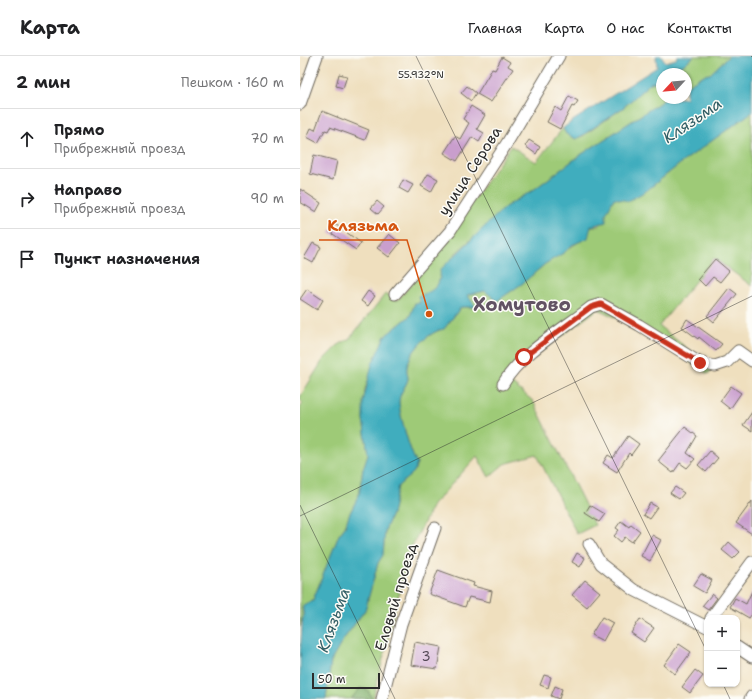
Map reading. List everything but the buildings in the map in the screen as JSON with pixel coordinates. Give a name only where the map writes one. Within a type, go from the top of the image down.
[{"type":"street","points":[[300,104],[317,56]]},
{"type":"street","name":"улица Серова","points":[[395,294],[450,231],[507,143],[559,56]]},
{"type":"street","points":[[503,384],[510,371],[524,357],[591,307],[601,304],[700,363],[716,366],[727,362],[738,351],[752,361]]},
{"type":"street","name":"Еловый проезд","points":[[382,699],[401,624],[435,528]]},
{"type":"street","points":[[589,544],[601,564],[634,590],[704,622]]},
{"type":"street","points":[[713,615],[752,562]]},
{"type":"street","points":[[740,649],[752,657]]},
{"type":"green space","points":[[694,56],[729,56],[710,74],[704,75],[692,82],[692,68],[679,68]]},
{"type":"green space","points":[[656,82],[656,104],[658,104],[579,156],[532,191],[505,207],[494,219],[456,253],[440,276],[438,284],[420,303],[415,303],[410,316],[385,336],[365,389],[363,419],[368,454],[363,469],[359,495],[345,527],[339,535],[313,600],[302,608],[303,615],[300,627],[300,408],[303,403],[300,400],[300,397],[323,360],[337,346],[350,338],[386,293],[397,301],[433,258],[511,146],[536,162],[563,128],[566,134],[576,139],[583,136],[624,107],[650,83]]},
{"type":"green space","points":[[752,112],[752,286],[714,258],[659,326],[699,358],[715,366],[708,374],[643,331],[598,309],[519,368],[510,382],[533,401],[595,525],[577,534],[537,455],[504,464],[489,477],[477,456],[433,505],[410,550],[373,699],[360,688],[351,699],[326,699],[331,661],[343,640],[365,610],[378,563],[383,555],[385,530],[392,514],[398,486],[414,472],[417,464],[406,434],[399,402],[400,396],[408,379],[407,368],[409,361],[416,348],[426,338],[444,329],[461,307],[475,307],[467,295],[485,291],[497,301],[523,283],[545,264],[580,241],[591,226],[599,226],[614,198],[646,191],[681,163]]},
{"type":"green space","points":[[360,688],[368,690],[372,699],[351,699]]},
{"type":"water","points":[[656,56],[661,56],[666,62],[676,59],[677,56],[694,56],[679,68],[656,68],[656,82],[650,83],[624,107],[583,135],[576,139],[566,134],[563,128],[657,67]]},
{"type":"water","points":[[729,56],[752,56],[752,112],[681,163],[646,191],[628,201],[614,198],[606,214],[606,222],[591,226],[588,238],[572,245],[565,252],[545,264],[523,283],[497,301],[485,291],[467,295],[476,307],[461,307],[444,329],[426,338],[416,348],[409,361],[407,368],[408,379],[400,396],[399,402],[406,434],[417,463],[414,472],[398,486],[392,514],[385,530],[383,555],[378,563],[365,610],[343,640],[331,661],[326,699],[300,699],[300,658],[303,605],[313,600],[339,535],[345,527],[359,495],[363,469],[368,454],[363,419],[363,402],[372,364],[385,336],[410,316],[415,303],[420,303],[418,296],[435,288],[438,284],[440,270],[505,207],[532,191],[579,156],[658,104],[692,104],[692,82],[704,75],[710,74]]},
{"type":"place","name":"Клязьма","points":[[429,314]]},
{"type":"district","name":"Хомутово","points":[[522,304]]},
{"type":"route","points":[[524,357],[561,331],[591,307],[601,304],[639,325],[700,363]]}]
